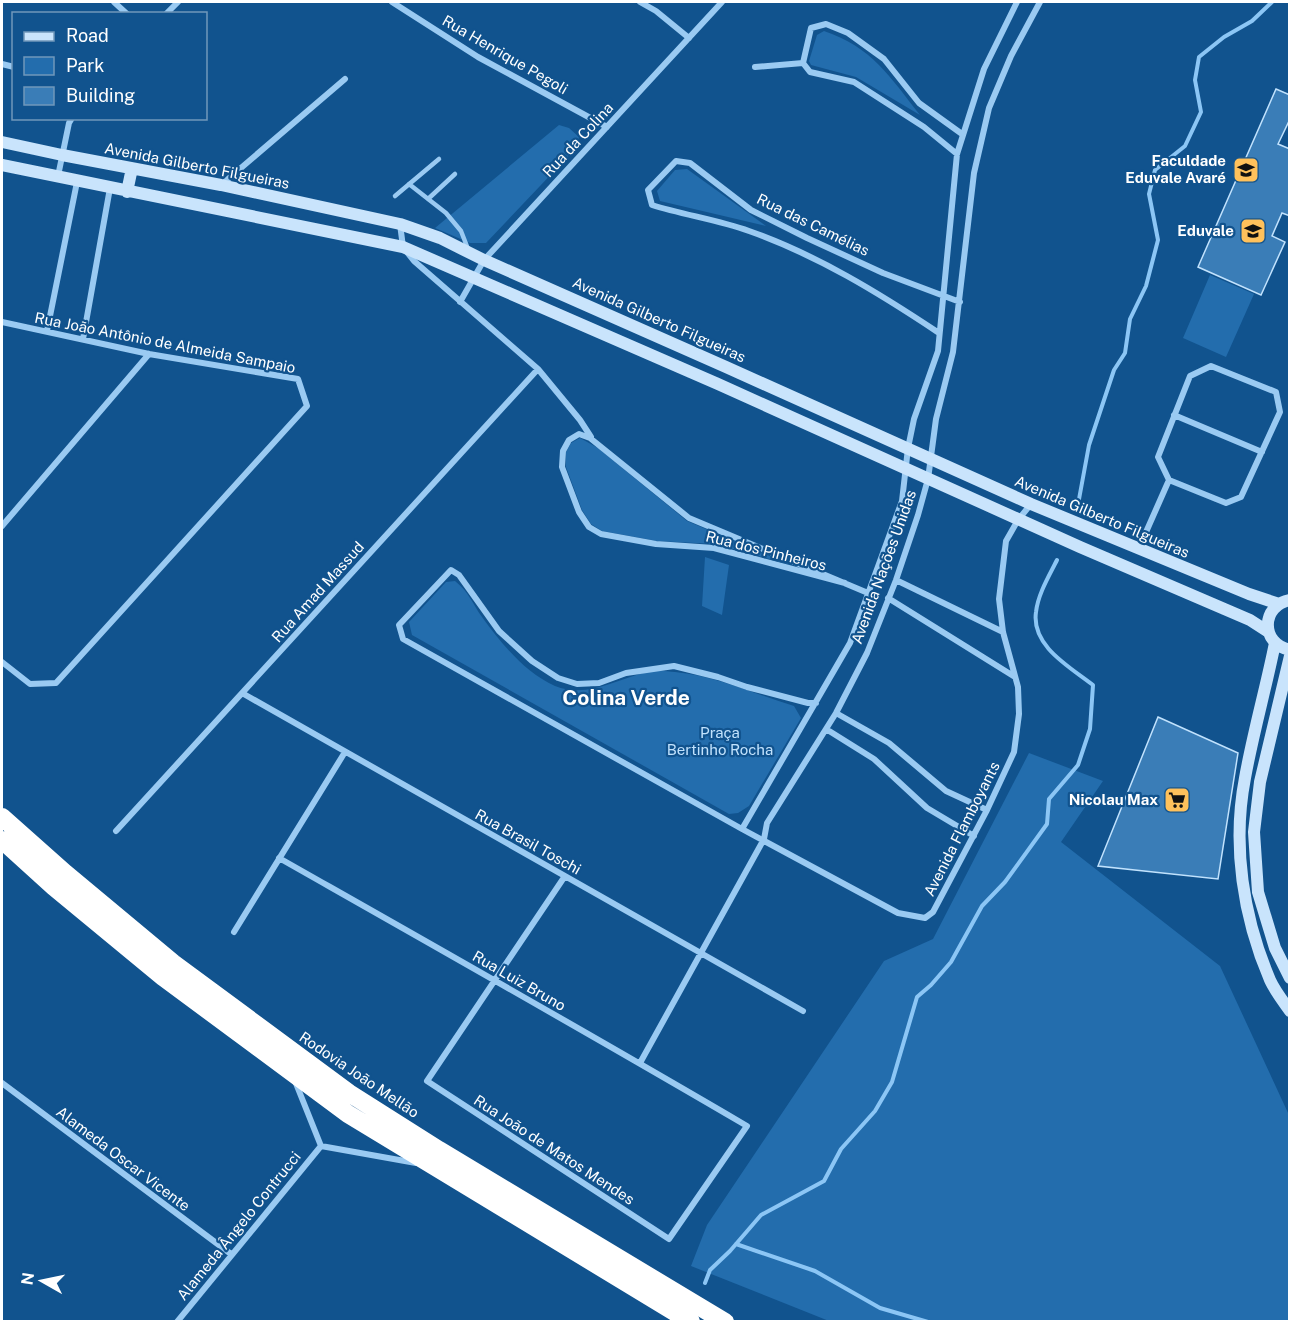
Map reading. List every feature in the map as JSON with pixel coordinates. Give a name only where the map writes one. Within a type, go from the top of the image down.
[{"type":"highway","name":"Rodovia João Mellão","points":[[2,817],[65,873],[174,963],[349,1093],[725,1322]]},
{"type":"highway","points":[[2,840],[163,977],[348,1114],[429,1166],[691,1322]]},
{"type":"main road","name":"Avenida Gilberto Filgueiras","points":[[2,142],[221,185],[400,224],[469,252],[726,366],[1031,504],[1248,594],[1286,600]]},
{"type":"main road","points":[[2,165],[403,247],[718,384],[1018,520],[1250,620],[1267,631],[1275,643],[1290,650]]},
{"type":"main road","points":[[127,192],[132,168]]},
{"type":"main road","points":[[718,384],[726,366]]},
{"type":"main road","points":[[1174,588],[1184,568]]},
{"type":"main road","points":[[1267,631],[1267,619],[1270,612],[1286,600]]},
{"type":"main road","points":[[1275,643],[1245,778],[1239,831],[1242,880],[1253,932],[1271,981],[1290,1011]]},
{"type":"main road","points":[[1290,656],[1260,782],[1254,832],[1258,892],[1275,948],[1290,978]]},
{"type":"main road","points":[[1245,778],[1260,782]]},
{"type":"street","name":"Rua Henrique Pegoli","points":[[392,2],[478,57],[607,127]]},
{"type":"street","points":[[640,2],[656,11],[688,38]]},
{"type":"street","name":"Rua da Colina","points":[[460,302],[476,278],[484,260],[722,2]]},
{"type":"street","points":[[1006,2],[1016,4]]},
{"type":"street","name":"Avenida Nações Unidas","points":[[640,1063],[764,839],[767,823],[836,713],[867,653],[896,580],[928,479],[936,419],[952,352],[960,302],[974,173],[989,108],[1011,56],[1040,2]]},
{"type":"street","name":"Avenida Nações Unidas","points":[[742,829],[850,643],[902,501],[914,419],[938,351],[957,154],[984,69],[1016,4]]},
{"type":"street","points":[[803,63],[811,28],[826,24],[848,33],[884,59],[919,103],[962,134]]},
{"type":"street","points":[[755,67],[803,63]]},
{"type":"street","points":[[803,63],[810,72],[854,82],[924,127],[957,154]]},
{"type":"street","points":[[221,185],[345,79]]},
{"type":"street","points":[[57,178],[71,120]]},
{"type":"street","name":"Rua das Camélias","points":[[939,333],[901,308],[800,250],[747,230],[652,205],[648,190],[676,161],[690,163],[751,210],[861,263],[960,302]]},
{"type":"street","points":[[47,331],[77,182]]},
{"type":"street","points":[[83,339],[110,188]]},
{"type":"street","points":[[400,224],[403,247]]},
{"type":"street","name":"Rua dos Pinheiros","points":[[403,247],[414,261],[537,369],[593,440]]},
{"type":"street","name":"Rua João Antônio de Almeida Sampaio","points":[[2,322],[149,354],[298,379],[307,406],[56,682],[30,684],[2,662]]},
{"type":"street","points":[[2,526],[149,354]]},
{"type":"street","points":[[1211,366],[1276,392],[1280,412],[1262,452],[1241,497],[1226,503],[1169,480],[1158,457],[1190,376],[1211,366]]},
{"type":"street","name":"Rua Amad Massud","points":[[116,831],[537,369]]},
{"type":"street","points":[[1174,415],[1262,452]]},
{"type":"street","name":"Rua dos Pinheiros","points":[[845,584],[714,548],[656,544],[601,534],[589,527],[579,512],[562,467],[563,451],[569,440],[579,434],[593,440],[689,518],[868,593]]},
{"type":"street","points":[[1138,549],[1169,480]]},
{"type":"street","name":"Avenida Flamboyants","points":[[764,839],[898,913],[914,918],[925,918],[933,912],[974,836],[1014,753],[1019,714],[1017,687],[1003,632],[999,599],[1006,541],[1018,520],[1031,504]]},
{"type":"street","points":[[764,839],[742,829],[403,639],[399,624],[451,570],[459,575],[499,631],[532,662],[558,678],[577,684],[599,683],[626,673],[674,666],[808,703],[816,703]]},
{"type":"street","points":[[896,580],[1003,632]]},
{"type":"street","points":[[888,598],[1015,677]]},
{"type":"street","name":"Rua Brasil Toschi","points":[[242,693],[803,1011]]},
{"type":"street","points":[[836,713],[889,743],[946,792],[987,810]]},
{"type":"street","points":[[826,729],[874,759],[927,808],[974,836]]},
{"type":"street","points":[[234,932],[345,752]]},
{"type":"street","name":"Rua Luiz Bruno","points":[[279,858],[747,1126],[669,1239]]},
{"type":"street","points":[[494,980],[565,876]]},
{"type":"street","name":"Rua João de Matos Mendes","points":[[494,980],[426,1081],[669,1239]]},
{"type":"street","points":[[291,1073],[321,1146],[429,1166]]},
{"type":"street","name":"Alameda Oscar Vicente","points":[[2,1083],[231,1254]]},
{"type":"street","name":"Alameda Ângelo Contrucci","points":[[177,1322],[321,1146]]},
{"type":"lane","points":[[395,196],[439,159]]},
{"type":"lane","points":[[428,199],[455,174]]},
{"type":"lane","points":[[409,184],[446,213],[461,231],[469,252]]},
{"type":"green space","points":[[824,31],[841,38],[868,55],[889,76],[920,115],[856,77],[811,65],[809,61],[817,35]]},
{"type":"green space","points":[[559,125],[569,128],[579,137],[577,147],[486,243],[470,243],[435,228]]},
{"type":"green space","points":[[687,169],[766,226],[660,201],[657,191],[675,170]]},
{"type":"green space","points":[[1210,275],[1254,294],[1226,357],[1183,338]]},
{"type":"green space","points":[[580,438],[598,448],[687,521],[791,565],[715,544],[657,541],[602,531],[591,524],[582,510],[566,467],[566,452],[571,443]]},
{"type":"green space","points":[[705,557],[729,565],[722,615],[702,606]]},
{"type":"green space","name":"Praça Bertinho Rocha","points":[[455,581],[514,656],[534,673],[555,686],[578,690],[600,687],[647,672],[691,674],[721,681],[794,706],[801,718],[749,806],[738,813],[729,814],[412,635],[409,622],[446,582]]},
{"type":"green space","points":[[1029,753],[1103,781],[1061,842],[1220,966],[1289,1115],[1289,1321],[829,1321],[691,1266],[707,1225],[884,961],[933,939]]},
{"type":"building","points":[[1276,89],[1290,95],[1290,119],[1278,144],[1290,149],[1290,216],[1282,213],[1272,236],[1285,242],[1261,295],[1198,267]]},
{"type":"building","name":"Nicolau Max","points":[[1158,717],[1238,753],[1218,879],[1098,866]]},
{"type":"waterway","points":[[1077,510],[1089,445],[1114,370],[1125,353],[1130,319],[1146,286],[1158,240],[1149,194],[1155,170],[1185,146],[1201,112],[1195,80],[1199,57],[1224,37],[1252,21],[1272,2]]},
{"type":"waterway","points":[[705,1283],[710,1270],[761,1215],[824,1181],[841,1149],[875,1111],[892,1082],[917,997],[951,962],[982,906],[1005,882],[1047,824],[1049,799],[1078,765],[1090,729],[1093,685],[1054,654],[1046,645],[1036,624],[1039,599],[1057,560]]},
{"type":"waterway","points":[[736,1244],[815,1271],[880,1308],[928,1322]]},
{"type":"place","name":"Faculdade Eduvale Avaré","points":[[1246,170]]},
{"type":"place","name":"Eduvale","points":[[1253,231]]},
{"type":"place","name":"Nicolau Max","points":[[1177,800]]},
{"type":"district","name":"Colina Verde","points":[[626,698]]}]
